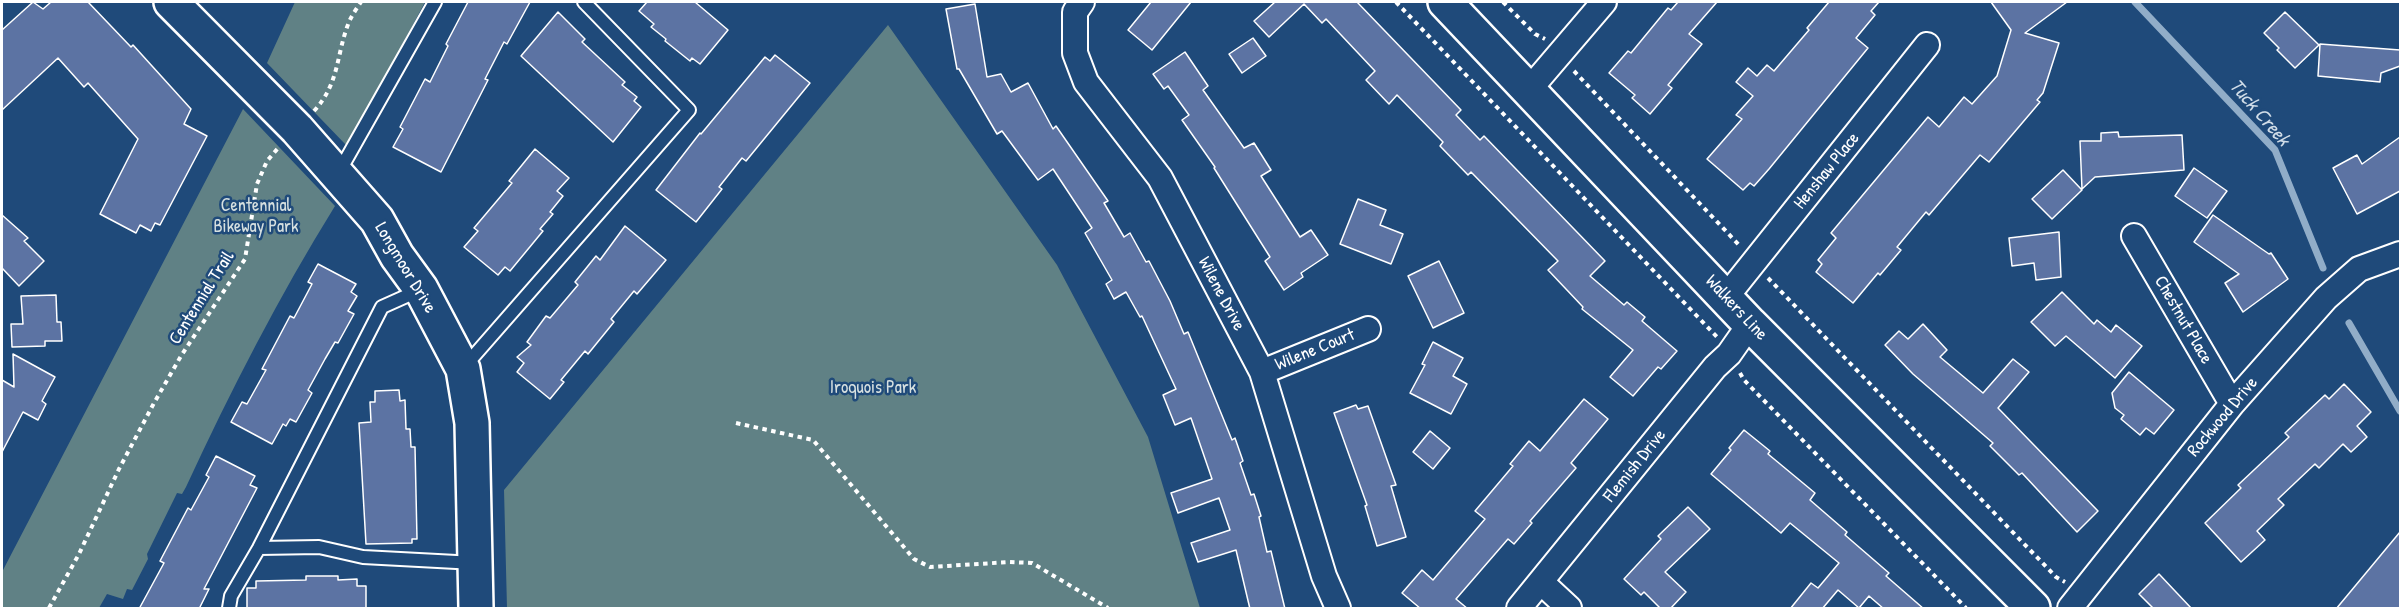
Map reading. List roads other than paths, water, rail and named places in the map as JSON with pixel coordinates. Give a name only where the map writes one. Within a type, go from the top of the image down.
[{"type":"main road","name":"Longmoor Drive","points":[[171,2],[297,129],[378,220],[398,256],[421,289],[463,369],[472,423],[476,609]]},
{"type":"main road","name":"Walkers Line","points":[[1445,2],[1750,324],[2032,609]]},
{"type":"street","name":"Wilene Drive","points":[[1082,2],[1075,12],[1075,53],[1086,82],[1160,178],[1262,372],[1324,576],[1338,609]]},
{"type":"street","points":[[1528,91],[1604,2]]},
{"type":"street","name":"Henshaw Place","points":[[1726,297],[1927,45]]},
{"type":"street","name":"Chestnut Place","points":[[2134,236],[2232,405]]},
{"type":"street","name":"Rockwood Drive","points":[[2076,599],[2232,405],[2326,298],[2359,268],[2400,254]]},
{"type":"street","name":"Flemish Drive","points":[[1519,609],[1715,367],[1729,354],[1750,324]]},
{"type":"street","name":"Wilene Court","points":[[1262,372],[1368,329]]},
{"type":"street","points":[[1541,582],[1569,609]]},
{"type":"lane","points":[[338,173],[435,2]]},
{"type":"lane","points":[[463,369],[689,110],[584,2]]},
{"type":"lane","points":[[229,609],[231,596],[259,548],[382,307],[421,289]]},
{"type":"lane","points":[[259,548],[319,547],[363,557],[476,563]]},
{"type":"waterway","name":"Tuck Creek","points":[[2135,2],[2275,150],[2323,268]]},
{"type":"waterway","name":"Tuck Creek","points":[[2349,323],[2400,411]]},
{"type":"park label","name":"Centennial Bikeway Park","points":[[256,216]]},
{"type":"park label","name":"Iroquois Park","points":[[873,388]]}]
